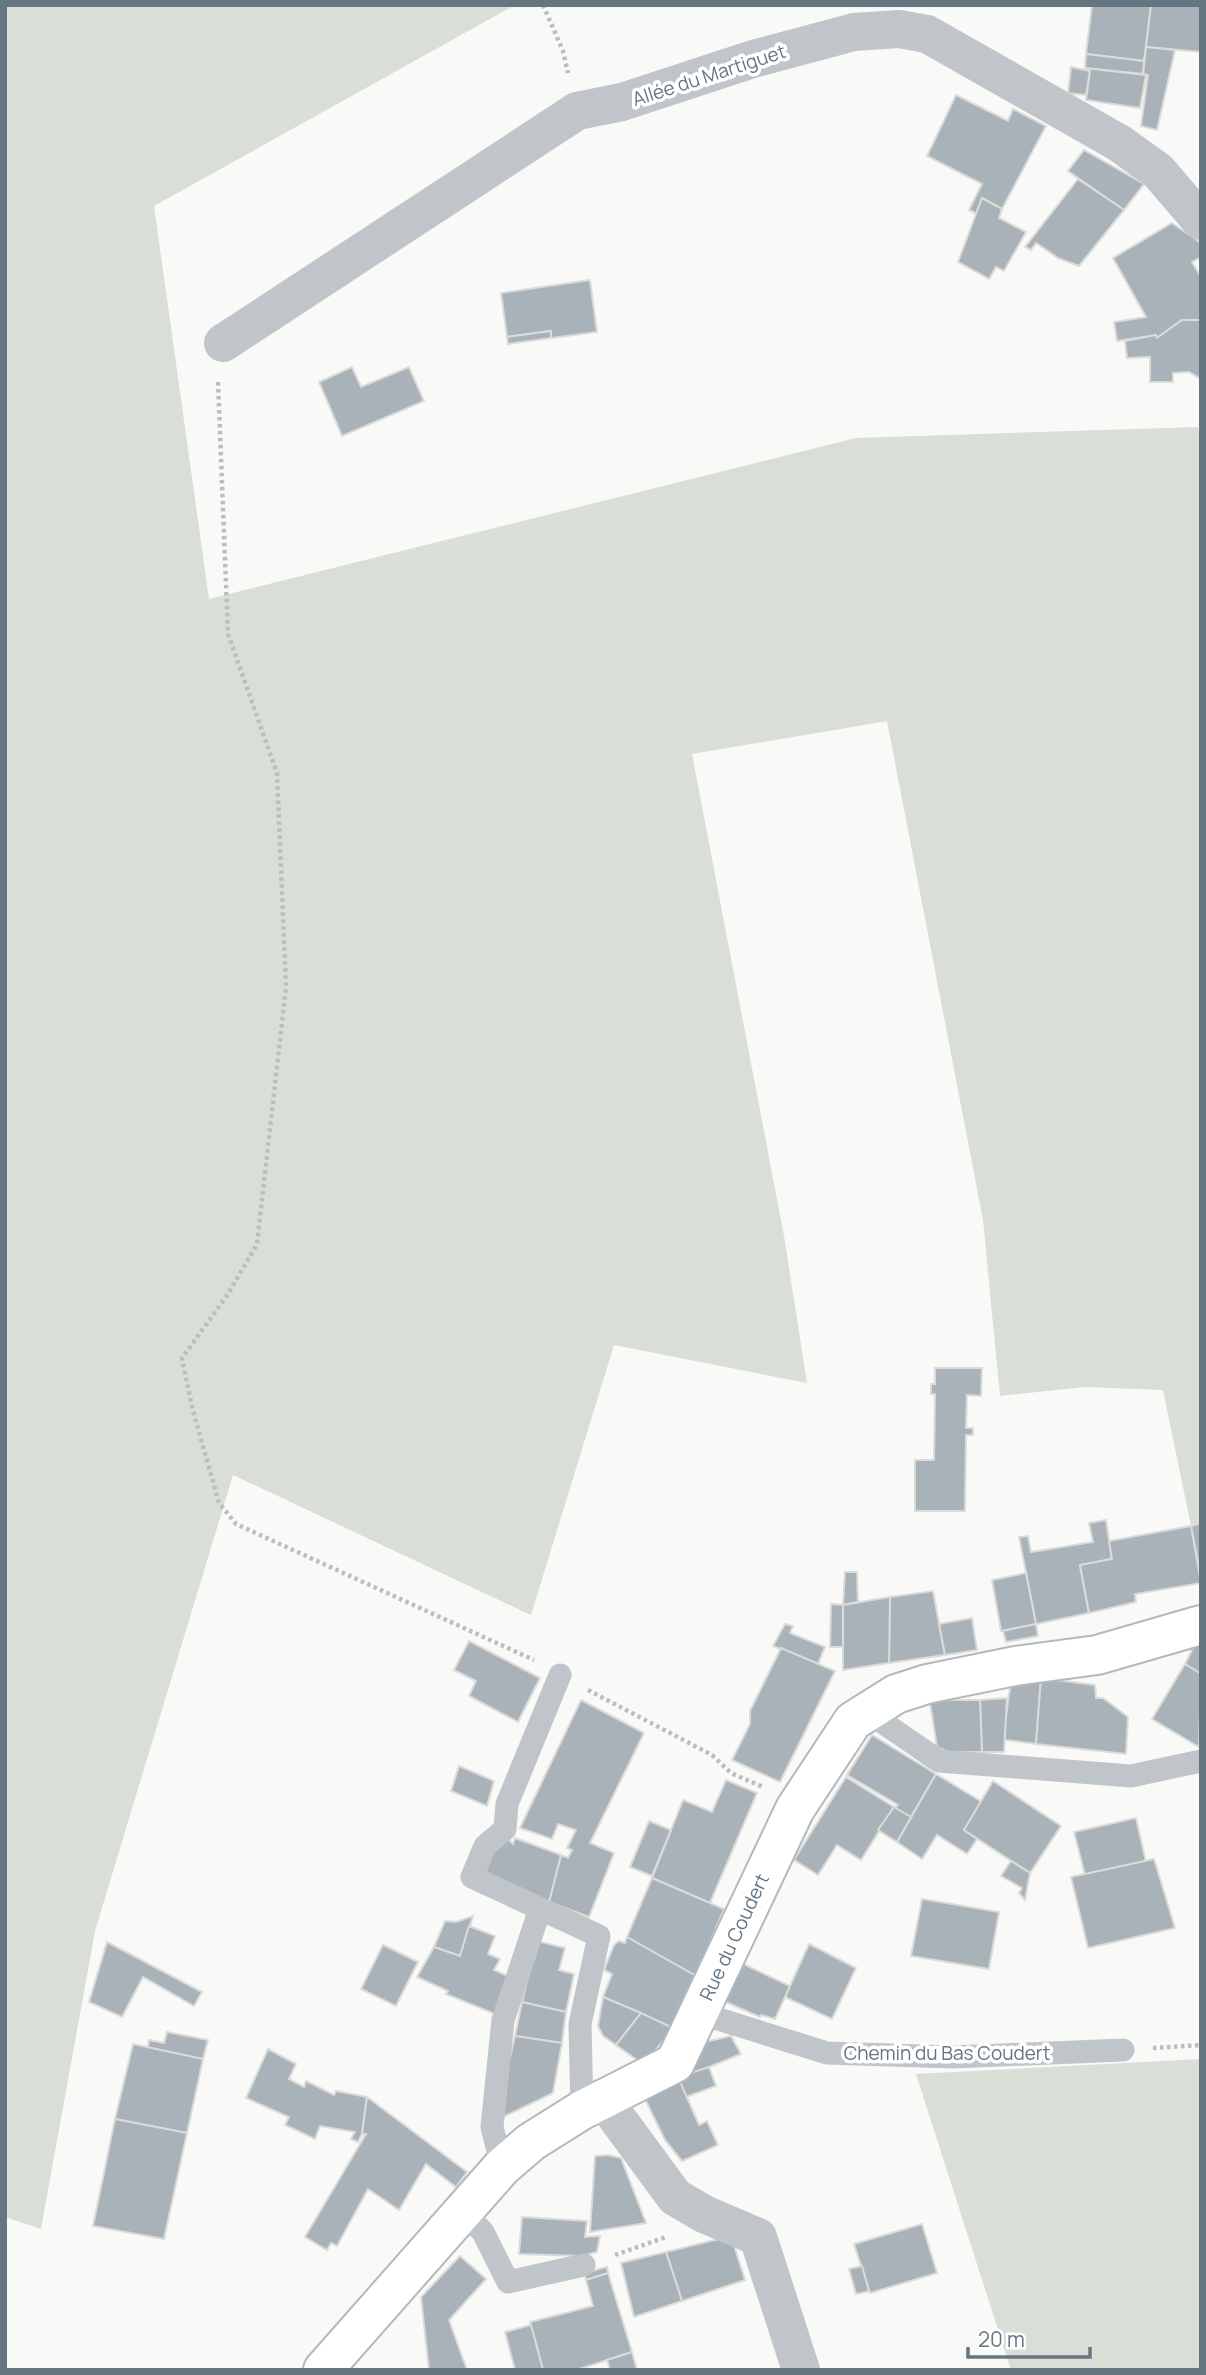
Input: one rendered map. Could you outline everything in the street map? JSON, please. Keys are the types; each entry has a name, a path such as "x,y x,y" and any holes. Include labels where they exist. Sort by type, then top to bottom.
{"street":[{"name":"Allée du Martiguet","path":"223,343 577,111 622,102 752,59 853,32 900,29 927,34 1119,143 1158,171 1201,221"},
{"name":"Rue du Coudert","path":"323,2370 502,2167 531,2142 592,2104 676,2063 799,1803 853,1721 896,1693 927,1684 1015,1666 1097,1655 1201,1625"},
{"path":"592,2104 676,2197 704,2214 758,2237 801,2370"}],"lane":[{"path":"560,1675 508,1804 505,1829 485,1846 472,1877 599,1936 580,2024 592,2104"},
{"path":"869,1713 939,1761 1131,1776 1201,1761"},
{"path":"502,2167 492,2127 503,2020 541,1909"},
{"name":"Chemin du Bas Coudert","path":"699,2013 827,2053 953,2057 1123,2050"},
{"path":"463,2212 483,2232 508,2282 584,2265"}],"path":[{"path":"542,5 562,51 577,111"},
{"path":"223,343 217,388 228,634 277,773 286,987 257,1244 228,1294 183,1358 192,1407 219,1503 236,1524 522,1654 712,1755 732,1773 799,1803"},
{"path":"1123,2050 1201,2045"},
{"path":"584,2265 662,2240"}],"shaded area":[{"path":"5,5 515,5 154,206 209,599 856,438 1198,427 1201,446 1201,1523 1191,1526 1163,1390 1084,1387 1000,1396 983,1220 887,721 692,754 784,1236 807,1383 614,1345 531,1615 233,1475 95,1931 41,2229 5,2217"},
{"path":"1201,2059 1201,2370 1011,2370 916,2074"}],"building":[{"path":"1092,5 1151,5 1144,61 1086,54"},
{"path":"1151,5 1201,5 1201,52 1146,47"},
{"path":"1146,47 1175,50 1157,130 1141,126 1148,75 1143,74"},
{"path":"1086,54 1144,61 1143,74 1085,68"},
{"path":"1071,67 1090,71 1086,95 1068,93"},
{"path":"1085,68 1146,75 1140,108 1086,100 1090,71"},
{"path":"956,95 1008,121 1013,109 1046,126 1002,209 982,198 977,214 969,210 982,184 927,156"},
{"path":"1084,150 1144,184 1124,210 1068,171"},
{"path":"1078,179 1124,210 1079,266 1058,258 1036,243 1031,250 1025,247"},
{"path":"982,198 1002,209 999,218 1026,232 1004,271 996,267 989,279 958,262"},
{"path":"1172,223 1201,243 1201,257 1192,262 1201,277 1201,320 1182,320 1157,338 1156,335 1117,341 1114,322 1146,317 1113,258"},
{"path":"590,280 597,332 551,338 551,331 507,337 501,293"},
{"path":"1182,320 1201,320 1201,379 1189,372 1173,373 1173,382 1150,382 1150,357 1127,358 1125,341 1156,335 1157,338"},
{"path":"551,331 551,338 508,344 507,337"},
{"path":"352,367 361,387 409,367 424,401 342,436 319,382"},
{"path":"935,1368 982,1368 981,1396 967,1395 966,1428 973,1428 973,1435 966,1435 965,1511 915,1511 915,1460 934,1460 935,1394 931,1394 931,1384 935,1384"},
{"path":"1106,1520 1112,1559 1080,1565 1089,1613 1036,1624 1019,1537 1028,1536 1031,1552 1093,1542 1089,1523"},
{"path":"1201,1523 1201,1577 1191,1526"},
{"path":"1191,1526 1201,1583 1135,1594 1136,1602 1089,1613 1080,1565 1112,1559 1109,1541"},
{"path":"845,1572 857,1572 858,1602 843,1605"},
{"path":"1026,1573 1036,1624 1001,1631 992,1580"},
{"path":"933,1591 945,1655 889,1663 890,1597"},
{"path":"890,1597 889,1663 843,1670 843,1605"},
{"path":"831,1604 843,1605 843,1647 830,1647"},
{"path":"972,1618 977,1650 945,1655 939,1624"},
{"path":"785,1624 793,1626 790,1633 825,1647 818,1664 773,1646"},
{"path":"1036,1624 1038,1636 1006,1642 1003,1631"},
{"path":"469,1641 540,1678 518,1722 469,1696 476,1681 454,1670"},
{"path":"1196,1642 1201,1645 1201,1674 1185,1664"},
{"path":"781,1648 835,1671 780,1782 732,1760 750,1724 750,1711"},
{"path":"1185,1664 1201,1674 1199,1747 1152,1719"},
{"path":"1041,1678 1036,1744 1006,1740 1003,1738 1010,1687"},
{"path":"1041,1678 1095,1685 1096,1698 1103,1698 1128,1717 1126,1754 1036,1744"},
{"path":"1007,1698 1004,1752 982,1752 980,1700"},
{"path":"581,1700 644,1733 590,1843 614,1853 589,1917 549,1902 561,1855 568,1858 572,1850 567,1848 576,1830 558,1824 552,1839 520,1828"},
{"path":"980,1700 982,1752 948,1752 937,1747 930,1703"},
{"path":"872,1735 936,1774 911,1817 895,1808 898,1805 847,1775"},
{"path":"459,1766 494,1781 487,1806 451,1791"},
{"path":"936,1774 982,1802 964,1830 977,1839 967,1854 937,1835 922,1859 897,1842"},
{"path":"846,1777 894,1807 861,1860 837,1845 818,1875 794,1860"},
{"path":"726,1780 757,1793 710,1903 652,1878 683,1800 712,1812"},
{"path":"993,1781 1061,1826 1030,1873 964,1830"},
{"path":"894,1807 911,1817 897,1842 878,1830"},
{"path":"1136,1818 1146,1862 1085,1875 1074,1832"},
{"path":"649,1821 671,1830 652,1876 630,1867"},
{"path":"515,1838 561,1855 549,1902 483,1876 499,1840 509,1840 513,1844"},
{"path":"1154,1859 1175,1928 1088,1948 1071,1877"},
{"path":"1011,1861 1030,1873 1025,1900 1019,1893 1022,1888 1001,1876"},
{"path":"652,1878 724,1909 696,1976 627,1937"},
{"path":"922,1899 999,1912 989,1969 911,1956"},
{"path":"473,1916 460,1956 434,1947 445,1921 456,1922"},
{"path":"469,1926 495,1936 488,1954 500,1959 494,1970 510,1977 495,2014 446,1994 448,1991 417,1977 434,1947 460,1956"},
{"path":"627,1937 696,1976 673,2028 603,1997 612,1974 604,1970 614,1945 619,1941 625,1943"},
{"path":"537,1941 565,1948 559,1970 574,1974 566,2012 522,2002"},
{"path":"107,1942 202,1992 194,2006 143,1977 122,2017 89,2002"},
{"path":"809,1944 856,1968 832,2019 785,1997"},
{"path":"383,1945 418,1962 396,2006 361,1989"},
{"path":"737,1961 790,1986 775,2019 761,2015 760,2017 721,2000"},
{"path":"603,1997 641,2013 616,2045 603,2036 598,2026"},
{"path":"522,2002 566,2012 562,2043 515,2036"},
{"path":"641,2013 673,2028 644,2065 616,2045"},
{"path":"167,2032 208,2040 203,2059 148,2048 149,2040 164,2043"},
{"path":"515,2036 562,2043 553,2093 503,2117 506,2074"},
{"path":"731,2036 741,2054 692,2074 694,2056 700,2043"},
{"path":"133,2044 203,2059 187,2133 115,2119"},
{"path":"268,2049 296,2064 289,2079 304,2087 306,2081 334,2095 336,2091 367,2097 362,2134 358,2142 351,2139 355,2132 320,2126 315,2139 285,2125 289,2117 246,2098"},
{"path":"709,2067 716,2086 686,2097 678,2077"},
{"path":"678,2077 699,2125 707,2121 718,2145 682,2161 665,2140 642,2093"},
{"path":"367,2097 467,2172 456,2187 426,2164 399,2210 368,2189 337,2246 331,2243 327,2250 305,2237 366,2134 362,2134"},
{"path":"115,2119 187,2133 164,2239 93,2226"},
{"path":"595,2156 621,2158 646,2223 590,2232"},
{"path":"522,2217 587,2221 585,2237 600,2236 597,2252 582,2256 519,2254"},
{"path":"922,2224 937,2273 870,2293 854,2244"},
{"path":"731,2236 745,2280 682,2301 666,2252"},
{"path":"666,2252 682,2301 634,2317 621,2263"},
{"path":"460,2256 486,2279 449,2320 467,2370 429,2370 421,2297"},
{"path":"862,2266 869,2291 856,2294 849,2269"},
{"path":"607,2267 608,2273 586,2280 585,2273"},
{"path":"608,2273 632,2352 576,2370 543,2370 530,2322 593,2306 586,2280"},
{"path":"531,2325 543,2370 515,2370 505,2332"},
{"path":"632,2352 637,2370 610,2370 607,2360"}]}
